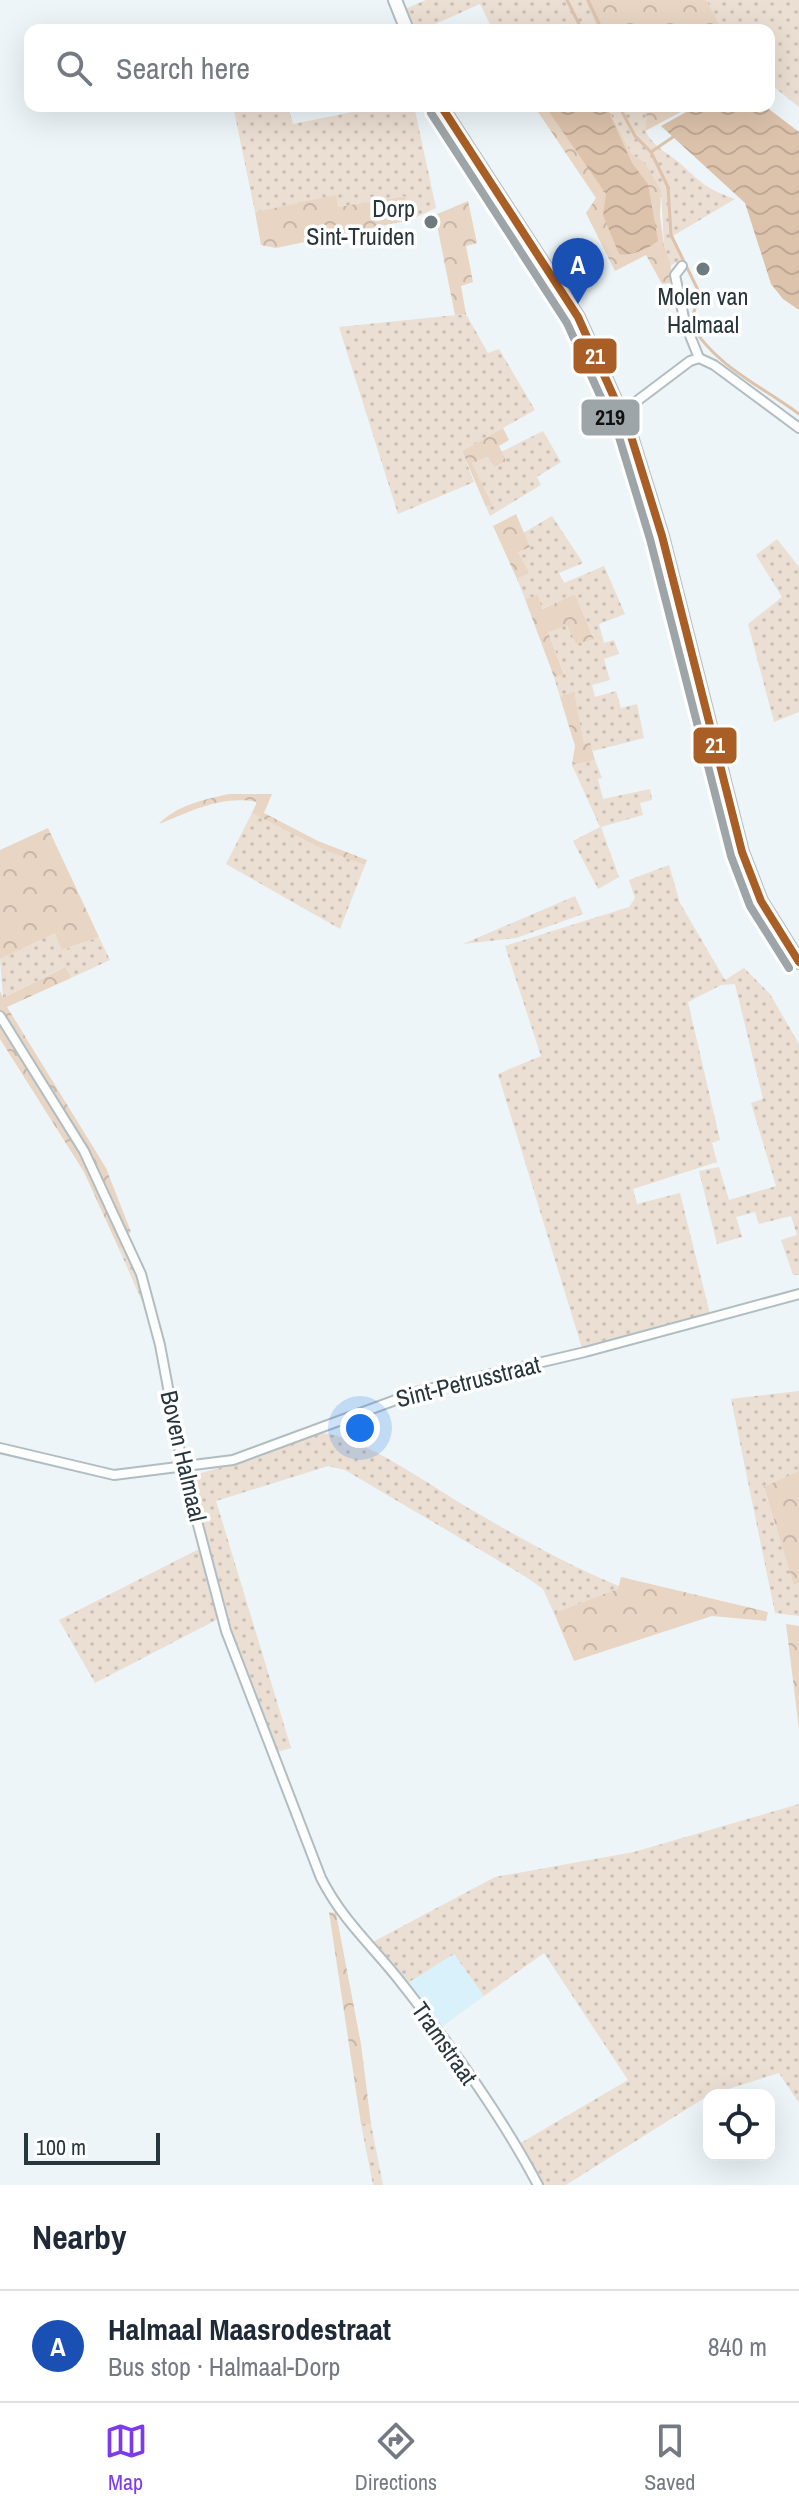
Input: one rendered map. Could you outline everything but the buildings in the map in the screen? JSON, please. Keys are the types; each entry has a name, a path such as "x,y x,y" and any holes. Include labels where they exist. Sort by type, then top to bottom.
{"street":[{"path":"395,0 405,24"},
{"path":"445,112 557,280 578,317 621,413 647,479 742,852 761,901 799,962"},
{"path":"682,266 675,275 680,305 699,358 736,380 799,428"},
{"path":"621,413 690,361 699,358"},
{"name":"Boven Halmaal","path":"0,1016 84,1151 133,1254 160,1345 183,1468 226,1631 295,1819 338,1912"},
{"name":"Sint-Petrusstraat","path":"0,1448 114,1475 183,1468 264,1452 420,1391 585,1352 799,1294"},
{"name":"Tramstraat","path":"338,1912 412,1997 502,2125 538,2185"}],"shaded area":[{"path":"426,0 585,0 595,24 490,24 480,4 435,24 411,24 405,9"},
{"path":"706,0 799,0 799,107 775,88 775,24 720,24"},
{"path":"234,112 290,112 293,124 352,112 415,112 436,208 410,220 404,196 338,207 335,196 255,212"},
{"path":"609,112 645,112 648,116 645,131 653,142 706,185 735,199 673,236 684,259 671,265 664,246 661,190 645,164 632,154"},
{"path":"466,314 488,353 499,349 535,410 462,451 474,482 398,514 339,327"},
{"path":"543,431 561,462 537,477 541,485 490,516 486,507 491,505 472,463 488,457 496,467 505,461 501,452"},
{"path":"552,516 583,563 559,573 564,583 604,566 625,614 599,624 604,643 614,640 619,654 604,659 610,680 592,685 595,697 616,691 621,708 637,704 644,738 593,751 590,743 584,745 574,693 560,697 554,677 564,673 548,632 567,624 594,638 575,594 541,609 538,596 525,599 517,579 528,573 518,552 523,533"},
{"path":"777,539 799,567 799,712 774,722 748,624 782,597 756,555"},
{"path":"595,760 602,778 598,779 603,799 650,789 652,800 640,803 643,815 601,827 619,877 598,889 573,841 600,827 572,765"},
{"path":"252,813 324,850 365,865 340,929 226,864"},
{"path":"669,865 680,903 725,980 744,968 770,994 799,1044 799,1275 793,1275 781,1240 797,1235 791,1216 759,1224 755,1212 736,1217 742,1237 717,1244 699,1171 719,1167 729,1200 776,1186 751,1103 763,1099 735,984 721,985 688,1002 720,1140 712,1143 717,1162 633,1189 637,1204 680,1193 710,1314 582,1348 498,1074 541,1056 505,946 629,907 635,898 629,880"},
{"path":"575,896 583,914 516,938 463,944"},
{"path":"56,932 63,950 99,937 110,960 71,978 64,967 3,998 0,959"},
{"path":"127,1245 150,1320 119,1249"},
{"path":"799,1391 799,1471 764,1488 795,1585 799,1583 799,1616 775,1613 731,1399"},
{"path":"319,1433 336,1435 375,1452 508,1531 619,1586 619,1589 554,1613 543,1589 526,1577 345,1470 328,1466 216,1501 291,1748 274,1753 229,1636 190,1476 262,1456"},
{"path":"201,1548 218,1619 95,1683 59,1620"},
{"path":"799,1804 799,2103 779,2073 728,2089 703,2089 703,2099 566,2185 541,2185 519,2144 628,2080 544,1953 484,1996 454,1954 406,1984 371,1943 495,1877 634,1852"},
{"path":"454,1954 484,1996 440,2028 407,1983"},
{"path":"361,2124 371,2124 383,2185 373,2185"}],"green space":[{"path":"585,0 706,0 720,24 595,24"},
{"path":"538,112 609,112 632,154 645,163 661,190 660,216 664,246 671,265 670,283 662,284 646,255 615,271 586,213 596,198"},
{"path":"645,112 681,112 645,131"},
{"path":"336,195 338,207 405,196 410,220 276,248 261,245 255,212"},
{"path":"468,201 477,243 466,246 473,282 461,286 466,314 455,315 435,215"},
{"path":"503,428 509,440 499,446 506,461 495,467 488,457 472,463 492,505 486,507 462,451"},
{"path":"516,514 530,547 518,552 529,573 517,579 493,526"},
{"path":"575,594 594,639 576,644 567,625 548,632 564,674 554,677 525,599 538,595 542,609"},
{"path":"574,692 584,744 590,742 595,760 572,765 575,746 560,697"},
{"path":"229,794 272,794 264,813 318,841 367,860 365,865 324,850 252,813 257,802 219,802 159,824 182,808"},
{"path":"48,828 99,937 62,950 55,933 0,959 0,850"},
{"path":"65,967 71,978 7,1007 106,1168 131,1232 127,1234 85,1148 0,1010 0,991 3,998"},
{"path":"0,1023 88,1165 127,1245 119,1249 84,1172 0,1039"},
{"path":"799,1471 799,1583 794,1585 764,1487"},
{"path":"621,1577 768,1612 766,1621 712,1616 574,1661 554,1613 618,1589"},
{"path":"786,1624 799,1626 799,1729"},
{"path":"329,1912 336,1913 361,2044 371,2124 361,2124"}],"water":[{"path":"549,112 609,112 632,163 648,184 658,241 639,251 619,254 603,215 606,194"},
{"path":"686,112 773,112 799,132 799,310 783,299 771,284 745,203 661,126"}],"waterway":[{"path":"567,0 579,24"},
{"path":"588,0 599,24"},
{"path":"622,112 635,136 651,152 668,187 671,235 700,294 690,323 726,363 799,414"},
{"path":"651,152 673,137"}],"transit line":[{"name":"21","path":"445,112 578,317 630,433 662,536 742,852 761,901 799,962"},
{"name":"219","path":"431,113 567,323 619,437 650,539 731,856 750,906 789,968"}],"place":[{"name":"Dorp Sint-Truiden","path":"431,222"},
{"name":"Molen van Halmaal","path":"703,269"},
{"name":"Halmaal Maasrodestraat","path":"578,304"}]}
